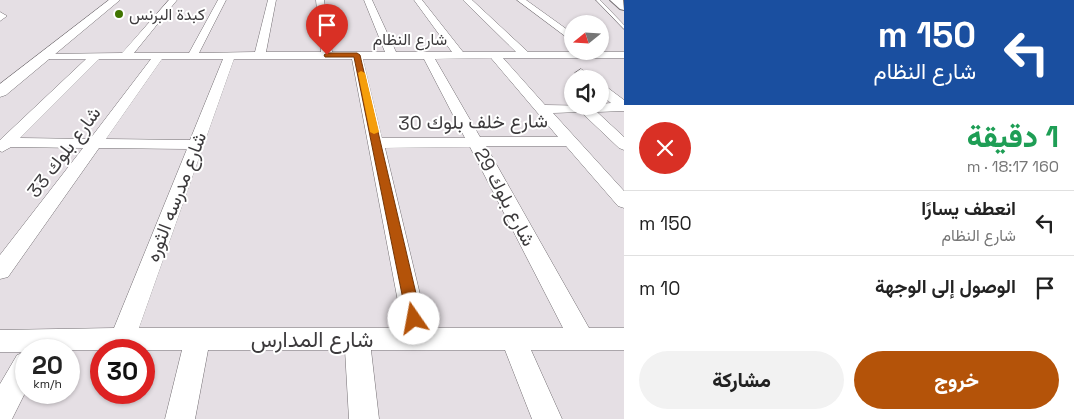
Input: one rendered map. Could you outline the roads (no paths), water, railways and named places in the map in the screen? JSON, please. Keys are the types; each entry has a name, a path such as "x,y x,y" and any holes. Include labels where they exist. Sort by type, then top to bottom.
{"main road":[{"path":"616,0 624,8"},
{"path":"620,0 624,4"}],"street":[{"path":"0,92 42,51 100,0"},
{"path":"42,51 115,0"},
{"path":"125,56 174,0"},
{"path":"192,56 222,0"},
{"path":"260,56 272,0"},
{"path":"320,0 327,55"},
{"path":"368,0 392,55"},
{"path":"418,0 460,55"},
{"path":"467,0 525,55"},
{"path":"522,0 564,32"},
{"name":"شارع النظام","path":"42,51 96,56 564,54"},
{"name":"شارع النظام","path":"609,54 624,55"},
{"path":"357,55 418,339"},
{"name":"شارع بلوك 29","path":"428,55 582,339"},
{"path":"494,55 624,202"},
{"path":"4,146 96,56"},
{"name":"شارع بلوك 33","path":"0,271 159,56"},
{"name":"شارع مدرسه الثوره","path":"122,339 230,56"},
{"path":"609,95 624,107"},
{"path":"609,107 624,107"},
{"path":"542,110 564,109"},
{"path":"592,115 624,145"},
{"name":"شارع خلف بلوك 30","path":"377,143 570,141"},
{"path":"4,146 94,144 196,145"},
{"name":"شارع المدارس","path":"155,339 624,339"},
{"path":"180,419 198,339"},
{"path":"357,339 364,419"},
{"path":"513,339 547,419"},
{"name":"شارع المدارس","path":"0,342 15,347"},
{"path":"0,412 15,385"}],"lane":[{"path":"598,0 624,28"}],"place":[{"name":"كبدة البرنس","path":"119,14"}]}
